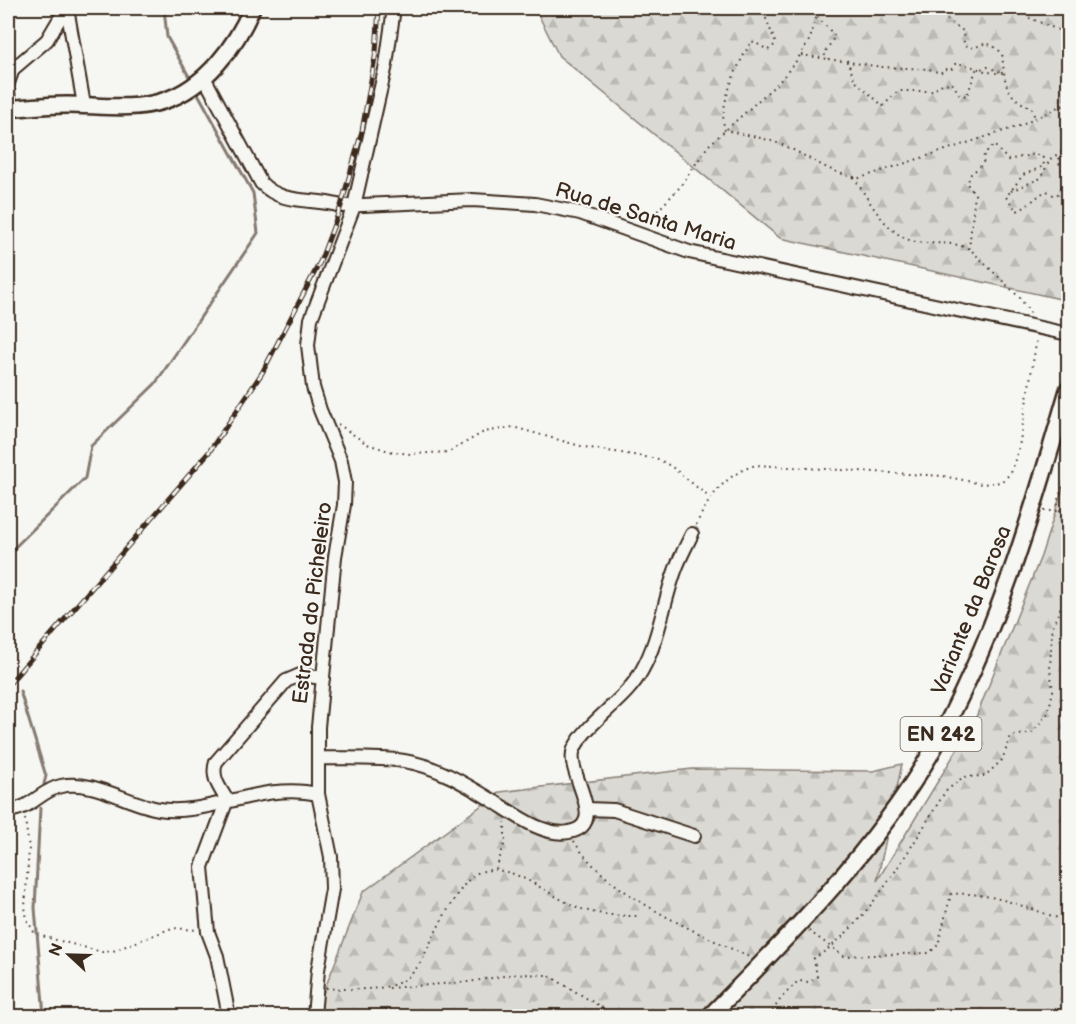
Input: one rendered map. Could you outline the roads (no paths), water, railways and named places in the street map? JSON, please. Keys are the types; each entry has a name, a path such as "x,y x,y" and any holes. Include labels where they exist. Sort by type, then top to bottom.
{"main road":[{"path":"9,109 84,105 146,105 164,101 196,83 239,35 252,8"},
{"name":"Variante da Barosa","path":"710,1017 763,963 868,845 914,780 944,728 977,659 1007,585 1068,390"}],"street":[{"path":"8,83 8,78 24,58 47,40 66,8"},
{"path":"66,8 84,105"},
{"name":"Estrada do Picheleiro","path":"314,1017 332,889 331,857 318,794 318,758 323,678 335,557 345,506 345,482 341,461 315,395 308,345 311,319 354,206 386,64 394,8"},
{"name":"Rua de Santa Maria","path":"196,83 254,172 271,194 283,199 354,206 472,200 535,204 580,213 689,252 736,264 1068,334"},
{"path":"8,92 9,109"},
{"path":"318,758 404,761 420,765 458,779 524,820 555,832 569,832 577,829 587,817 587,809 586,798 572,764 573,753 579,741 627,693 642,671 652,648 675,571 692,534"},
{"path":"229,1017 217,956 208,932 202,867 227,801 213,771 216,762 286,681 300,675 323,678"},
{"path":"8,810 24,806 62,786 82,786 159,809 182,809 275,791 301,790 318,794"},
{"path":"587,809 614,810 694,836"}],"waterway":[{"path":"164,8 167,37 192,82"},
{"path":"8,636 14,625 8,554 85,478 91,446 155,384 258,233 253,193 196,90"},
{"path":"20,691 46,776 44,784"},
{"path":"40,808 35,908 44,1016"}],"railway":[{"path":"8,685 209,452 262,373 320,262 341,206 362,131 376,52 379,8"}]}
